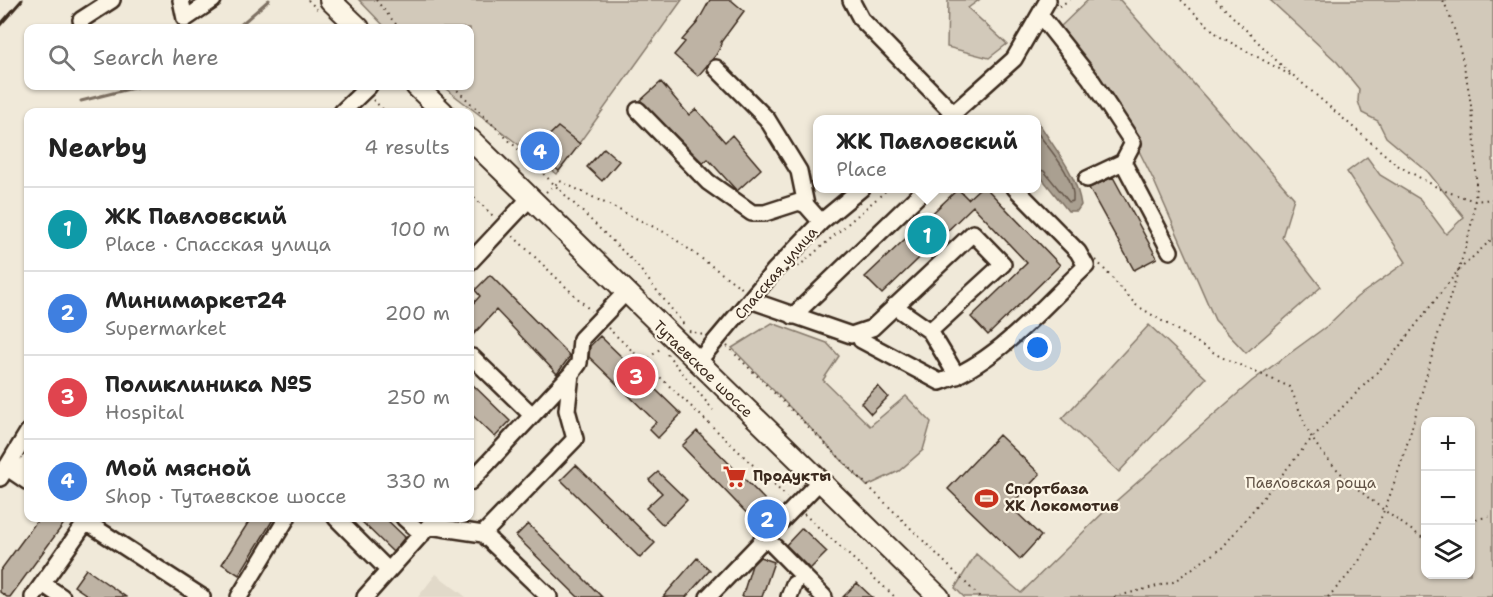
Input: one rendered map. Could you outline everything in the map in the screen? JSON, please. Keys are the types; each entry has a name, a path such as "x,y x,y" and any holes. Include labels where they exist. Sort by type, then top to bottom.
{"main road":[{"path":"330,0 355,24"},
{"path":"420,90 439,108"},
{"name":"Тутаевское шоссе","path":"474,143 625,293 939,597"}],"street":[{"path":"81,20 112,0"},
{"path":"181,0 185,20 213,0"},
{"path":"851,0 861,19 948,115"},
{"path":"952,115 1014,59 1048,0"},
{"path":"1040,15 1090,78 1133,143 1123,162 1087,179"},
{"path":"716,68 767,119 799,171 806,206"},
{"path":"346,108 364,90"},
{"path":"638,110 708,182 752,213 765,213 793,202 806,206 821,222"},
{"path":"1123,162 1170,250"},
{"name":"Спасская улица","path":"697,363 821,222 857,193"},
{"path":"793,316 922,193"},
{"path":"861,340 940,382 981,364 1086,266 1078,252 1019,193"},
{"path":"474,258 503,226 531,201"},
{"path":"752,298 793,316 851,335 872,328 973,233 1003,264 930,332"},
{"path":"474,474 570,374 579,363 580,339 625,293"},
{"path":"894,306 930,332 957,376"},
{"path":"474,359 532,415"},
{"path":"483,534 575,439 567,410 570,374"},
{"path":"13,475 24,443"},
{"path":"708,597 819,482"},
{"path":"33,597 82,522"},
{"path":"86,522 202,597"},
{"path":"239,597 285,522"},
{"path":"340,522 388,570"},
{"path":"365,597 429,526 483,534 549,597"},
{"path":"765,537 824,597"},
{"path":"43,584 62,597"}],"path":[{"path":"376,0 396,24"},
{"path":"1180,0 1219,36 1299,79"},
{"path":"1216,0 1299,79 1397,165 1442,190 1475,201 1493,199"},
{"path":"1328,597 1365,552 1382,510 1410,429 1457,272 1475,201 1475,150 1464,71 1457,34 1443,0"},
{"path":"368,90 383,108"},
{"path":"457,90 556,183 635,263 689,331 719,339 981,597"},
{"path":"531,201 560,181 668,234 752,298"},
{"path":"791,272 884,193"},
{"path":"474,197 644,362 895,597"},
{"path":"1114,597 1173,582 1223,546 1312,438 1388,361 1457,272 1493,238"},
{"path":"1078,252 1099,261 1136,305 1221,357 1290,387 1312,438 1331,462 1382,510 1421,537"},
{"path":"644,362 660,346 713,410"},
{"path":"1475,519 1493,516"}],"shaded area":[{"path":"436,574 466,597 418,597"}],"green space":[{"path":"359,0 682,0 557,174 474,110 474,108 471,108 447,90 474,90 474,24 382,24"},
{"path":"948,0 979,0 968,8 1007,44 989,58 947,47"},
{"path":"1088,0 1120,0 1294,198 1282,237 1321,287 1246,353 1215,320 1154,181 1124,121 1060,27"},
{"name":"Павловская роща","path":"1270,0 1493,0 1493,597 964,597 955,588 976,554 1021,593 1107,509 1252,381 1327,326 1357,297 1406,262 1347,172 1367,157 1380,175 1420,199 1446,234 1464,217 1428,172 1386,137 1378,121 1362,113 1358,101 1359,89 1337,62"},
{"path":"772,323 827,343 839,356 823,380 870,426 906,396 931,422 923,450 899,471 867,486 732,348"},
{"path":"1149,325 1206,378 1119,472 1062,419"}],"water":[{"path":"1041,126 1064,161 1078,193 1081,205 1077,211 1068,211 1041,177"}],"building":[{"path":"710,0 731,0 744,11 721,42 716,55 698,76 674,55 685,42 682,40 697,23"},
{"path":"661,82 689,115 696,109 725,142 732,135 761,169 737,191 708,159 703,163 640,101"},
{"path":"558,127 580,144 559,171 534,150"},
{"path":"604,148 619,161 602,181 587,167"},
{"path":"1113,177 1157,258 1134,270 1089,188"},
{"path":"954,193 962,193 968,199 975,193 991,193 1060,265 988,335 971,317 1027,263 973,206 882,294 865,277"},
{"path":"490,275 570,356 557,374 496,310 474,334 474,303 480,296 475,290"},
{"path":"600,336 681,414 658,438 649,429 656,422 589,357 590,346"},
{"path":"474,386 510,421 495,437 474,417"},
{"path":"878,386 888,397 871,414 861,403"},
{"path":"697,431 777,512 761,528 682,446"},
{"name":"Спортбаза ХК Локомотив","path":"999,435 1040,474 1010,506 1041,536 1020,559 948,489"},
{"path":"576,465 655,543 640,558 561,480"},
{"path":"658,472 687,500 663,525 646,508 662,493 649,480"},
{"path":"36,522 65,522 10,597 0,592 0,571"},
{"path":"248,522 272,522 239,575 222,564"},
{"path":"362,522 389,522 405,537 393,552"},
{"path":"528,524 602,597 578,597 516,536"},
{"path":"802,528 827,552 810,569 786,545"},
{"path":"760,557 774,562 762,597 742,597 752,565"},
{"path":"697,558 710,570 686,597 663,597"},
{"path":"86,569 126,597 90,597 74,586"},
{"path":"857,583 872,597 843,597"}],"waterway":[{"path":"242,24 269,0"},
{"path":"81,101 125,90"}],"railway":[{"path":"0,25 22,0"}],"place":[{"name":"Мой мясной","path":"540,151"},
{"name":"ЖК Павловский","path":"927,235"},
{"name":"Поликлиника №5","path":"636,376"},
{"name":"Продукты","path":"735,476"},
{"name":"Спортбаза ХК Локомотив","path":"987,498"},
{"name":"Минимаркет24","path":"767,519"}]}
